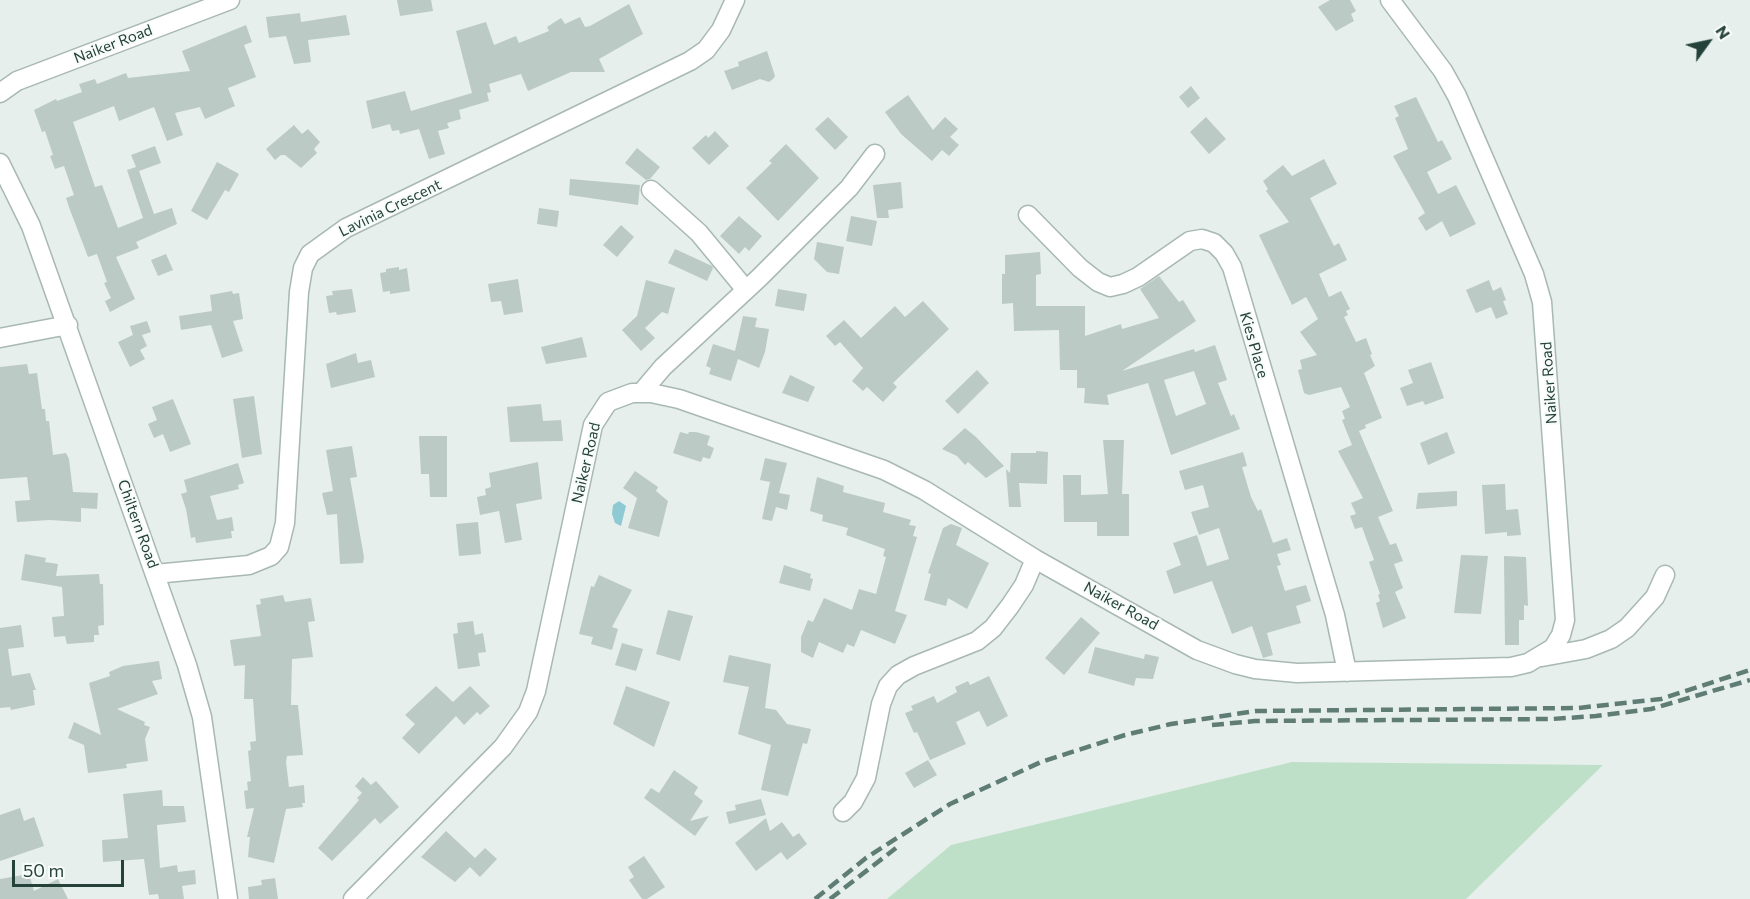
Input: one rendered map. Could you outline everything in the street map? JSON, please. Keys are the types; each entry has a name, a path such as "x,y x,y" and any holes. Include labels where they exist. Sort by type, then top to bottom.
{"street":[{"name":"Naiker Road","path":"0,93 17,81 230,0"},
{"name":"Lavinia Crescent","path":"155,574 249,565 272,556 279,547 285,523 299,292 303,268 309,254 346,228 690,61 706,50 721,30 735,0"},
{"name":"Naiker Road","path":"353,899 503,747 528,712 536,691 593,425 608,402 618,397 641,393 679,399 884,470 924,490 1035,559 1216,657 1255,669 1297,673 1511,667 1540,658 1557,641 1565,620 1542,302 1534,274 1457,96 1443,72 1390,0"},
{"path":"641,393 663,367 746,290 849,188 875,154"},
{"name":"Chiltern Road","path":"0,163 31,226 188,665 202,717 228,899"},
{"path":"651,190 699,233 746,290"},
{"name":"Kies Place","path":"1028,215 1080,268 1098,282 1110,287 1138,277 1190,241 1202,239 1208,241 1224,253 1232,267 1335,615 1347,672"},
{"path":"0,338 68,326"},
{"path":"843,812 853,802 867,778 881,704 888,686 898,675 914,666 961,650 985,635 1024,585 1035,559"},
{"path":"1540,658 1586,649 1611,639 1627,628 1654,597 1665,575"}],"green space":[{"path":"1292,762 1603,765 1466,899 887,899 951,845"}],"water":[{"path":"619,501 626,506 621,526 615,523 612,514 613,505"}],"building":[{"path":"397,0 431,0 433,11 400,16"},
{"path":"1330,0 1350,0 1356,11 1351,14 1354,21 1336,31 1318,7"},
{"path":"629,4 643,34 599,59 605,72 571,72 528,91 521,74 489,84 491,92 487,93 489,101 459,110 461,119 447,123 449,128 438,131 445,154 429,159 419,129 400,134 399,130 392,131 390,124 372,129 366,101 405,91 411,111 472,93 456,31 486,22 494,45 516,36 519,43 549,31 547,27 561,18 565,24 580,17 585,27 590,26"},
{"path":"300,13 301,22 346,15 350,35 308,40 311,62 294,64 286,36 269,38 266,17"},
{"path":"246,25 252,42 244,45 256,77 228,88 235,106 205,119 200,107 175,113 183,135 167,141 154,107 119,121 114,106 73,122 95,187 102,185 118,228 143,218 127,170 136,167 131,155 155,146 161,163 139,171 154,214 172,208 177,224 136,242 139,248 116,257 135,299 110,312 105,301 111,298 104,283 107,282 97,254 88,257 66,198 74,195 64,166 55,169 45,131 42,132 34,110 56,99 57,101 82,92 79,84 95,79 97,84 126,73 128,78 190,71 182,51"},
{"path":"767,51 775,76 773,79 769,82 760,79 732,90 724,71 739,66 738,62"},
{"path":"1191,86 1200,98 1188,108 1179,97"},
{"path":"908,95 933,130 945,117 958,129 950,137 959,145 949,156 942,150 932,161 901,134 885,112"},
{"path":"1416,97 1438,142 1442,140 1452,159 1427,172 1438,194 1456,185 1476,224 1450,237 1442,221 1426,231 1418,218 1425,213 1393,156 1408,149 1395,118 1399,116 1394,106"},
{"path":"828,117 848,137 835,150 815,129"},
{"path":"1206,117 1226,139 1209,154 1190,132"},
{"path":"294,125 302,134 308,129 320,142 314,149 317,153 301,168 285,155 275,160 266,149"},
{"path":"715,131 729,146 709,165 692,148 706,135 708,138"},
{"path":"786,144 819,178 778,221 746,188 772,163 769,161"},
{"path":"637,148 660,167 650,179 646,180 625,163"},
{"path":"1324,159 1337,184 1310,198 1334,246 1339,243 1347,260 1319,274 1329,297 1341,291 1350,309 1346,311 1348,315 1344,317 1356,342 1366,338 1372,354 1370,355 1375,366 1364,373 1382,418 1365,425 1366,428 1359,431 1393,511 1378,517 1390,545 1396,543 1403,561 1394,564 1403,588 1395,592 1406,618 1383,628 1376,603 1380,601 1378,595 1380,594 1369,562 1374,560 1362,527 1355,529 1350,516 1356,514 1351,503 1363,498 1338,451 1352,445 1342,420 1345,419 1342,411 1350,407 1341,387 1309,395 1304,393 1298,370 1302,369 1300,360 1317,355 1300,332 1318,319 1306,297 1292,305 1259,235 1289,222 1266,191 1268,189 1263,181 1283,165 1292,176"},
{"path":"217,162 239,174 229,192 225,190 207,220 191,211"},
{"path":"570,179 640,185 638,205 569,195"},
{"path":"901,182 903,208 888,210 889,218 877,218 873,185"},
{"path":"539,208 559,211 557,227 537,224"},
{"path":"739,216 762,236 749,251 745,247 739,254 720,236"},
{"path":"851,216 877,221 872,246 846,241"},
{"path":"621,225 634,237 617,257 603,245"},
{"path":"817,242 844,247 839,274 827,272 814,259"},
{"path":"675,249 712,266 707,281 668,263"},
{"path":"1040,252 1041,274 1036,275 1036,306 1085,306 1085,336 1121,324 1122,329 1159,318 1140,289 1159,276 1179,302 1183,300 1196,321 1122,371 1194,349 1195,352 1215,345 1227,380 1218,383 1231,416 1234,414 1240,429 1171,455 1148,383 1107,395 1109,405 1084,403 1085,388 1077,388 1077,370 1060,370 1059,330 1014,331 1013,303 1002,304 1002,274 1005,274 1005,255","holes":["1194,371 1206,404 1176,416 1164,380"]},
{"path":"166,254 173,270 158,276 151,260"},
{"path":"399,267 399,270 407,268 410,291 390,294 390,291 383,292 380,273 386,272 386,269"},
{"path":"518,279 523,312 504,315 501,301 491,302 488,284"},
{"path":"646,280 675,288 668,314 662,312 645,328 655,338 641,351 622,330 637,316"},
{"path":"1489,280 1493,291 1501,287 1506,300 1503,301 1508,314 1496,319 1491,307 1476,313 1466,290"},
{"path":"352,289 356,312 337,315 336,312 329,313 326,296 333,295 332,291"},
{"path":"778,289 807,294 804,311 775,306"},
{"path":"232,291 233,294 239,293 243,319 233,321 243,351 222,358 211,325 181,330 179,316 212,311 210,295"},
{"path":"923,301 949,329 893,383 897,387 883,402 867,387 863,391 852,381 863,368 840,342 835,346 826,336 844,320 861,338 895,306 905,317"},
{"path":"743,316 757,318 755,327 769,329 765,352 759,368 738,359 731,381 709,374 711,368 706,366 713,344 735,351"},
{"path":"147,321 151,332 142,335 147,346 140,350 145,359 130,367 118,342 133,335 130,326"},
{"path":"582,337 587,357 546,364 541,347"},
{"path":"356,353 358,363 371,360 375,377 331,388 326,364"},
{"path":"1431,362 1444,398 1425,405 1423,401 1407,406 1400,388 1413,383 1408,370"},
{"path":"27,364 29,374 37,373 42,409 45,409 46,421 49,421 53,455 66,453 69,459 73,492 98,493 97,509 81,508 81,522 50,520 17,522 15,501 30,500 27,477 0,479 0,367"},
{"path":"977,370 989,383 958,414 945,401"},
{"path":"790,375 815,387 808,402 782,393"},
{"path":"254,396 262,454 242,458 233,399"},
{"path":"173,399 191,444 170,452 163,434 154,438 148,424 157,420 152,407"},
{"path":"541,404 543,421 561,420 563,441 510,442 507,407"},
{"path":"965,428 1004,466 986,478 968,462 965,465 957,456 942,449"},
{"path":"680,432 688,434 696,432 710,436 707,445 714,448 710,459 703,457 701,462 673,453"},
{"path":"1447,432 1455,453 1428,465 1420,443"},
{"path":"419,436 447,436 447,497 430,497 429,474 421,474"},
{"path":"1103,440 1124,440 1122,494 1129,494 1129,536 1097,536 1097,522 1064,522 1063,475 1081,475 1081,495 1108,494"},
{"path":"352,446 357,477 350,478 364,557 363,563 340,564 337,514 327,515 322,493 333,491 326,450"},
{"path":"1036,451 1048,452 1047,484 1019,483 1021,507 1009,507 1006,469 1010,473 1011,453 1036,453"},
{"path":"1243,452 1247,466 1242,467 1251,497 1258,511 1261,509 1273,543 1287,538 1291,550 1277,554 1281,565 1277,566 1285,591 1306,585 1311,601 1296,606 1301,623 1267,633 1273,655 1263,658 1252,626 1232,634 1212,581 1174,594 1166,571 1181,565 1173,543 1197,535 1207,566 1229,559 1219,528 1199,535 1191,512 1209,507 1203,485 1185,490 1179,471"},
{"path":"765,458 787,463 779,493 790,495 787,510 776,507 772,521 762,519 770,482 760,480"},
{"path":"538,462 542,499 516,504 522,540 505,543 499,511 480,515 477,497 486,495 485,489 491,487 489,473"},
{"path":"238,463 244,483 238,485 239,489 210,496 217,520 232,517 234,531 231,531 232,538 196,543 195,537 191,538 181,494 187,492 184,480"},
{"path":"635,471 658,487 656,491 668,501 659,537 628,528 637,498 623,488"},
{"path":"817,477 844,486 843,492 885,503 883,512 911,520 909,525 916,526 913,536 917,537 895,611 907,615 895,644 861,630 854,647 847,644 843,653 819,642 813,658 801,652 801,637 808,620 813,622 824,598 852,610 859,589 876,594 886,557 883,556 885,549 846,535 848,528 822,521 823,515 810,511"},
{"path":"1505,484 1506,510 1518,509 1521,535 1507,536 1507,532 1485,534 1482,485"},
{"path":"1457,491 1457,506 1416,509 1418,493"},
{"path":"478,522 481,554 459,556 456,524"},
{"path":"951,524 962,528 956,545 989,563 967,609 948,598 946,606 924,600 931,574 928,573 943,528"},
{"path":"25,554 46,558 45,562 58,564 56,576 99,574 100,584 103,584 104,625 98,626 99,635 94,635 94,642 67,644 65,636 54,637 52,617 64,616 62,587 21,580"},
{"path":"1461,555 1488,556 1481,614 1454,613"},
{"path":"1504,556 1526,557 1528,606 1524,605 1524,620 1519,620 1519,645 1505,645"},
{"path":"784,565 811,574 810,578 813,579 810,591 779,583"},
{"path":"599,575 632,590 612,627 618,629 612,650 591,644 593,637 579,634 591,586 594,587"},
{"path":"283,595 285,602 311,598 315,621 308,622 313,657 292,659 291,705 298,705 303,755 287,756 286,762 289,787 304,785 305,803 302,803 303,807 286,809 274,863 248,857 250,837 247,837 254,808 246,809 244,791 248,790 247,782 251,781 248,751 251,750 250,742 256,741 253,699 244,699 245,665 234,666 230,640 261,636 256,605 261,604 260,599"},
{"path":"668,610 693,616 680,661 656,654"},
{"path":"1081,617 1100,633 1064,675 1045,658"},
{"path":"473,621 475,635 483,633 486,652 478,653 480,666 458,669 453,634 458,633 457,623"},
{"path":"21,625 24,647 8,649 12,676 30,673 36,690 33,690 35,705 11,710 10,707 0,708 0,628"},
{"path":"622,643 643,649 636,671 615,665"},
{"path":"1095,647 1144,659 1145,654 1159,657 1153,679 1136,678 1134,686 1088,673"},
{"path":"729,655 771,664 765,708 776,710 787,724 811,729 807,744 803,743 788,796 761,790 771,745 738,734 749,687 723,682"},
{"path":"159,661 162,679 152,681 158,694 117,709 145,722 144,725 150,727 145,739 148,761 126,764 127,768 88,773 84,745 68,738 74,722 101,735 89,683 110,676 109,672 123,666"},
{"path":"989,676 1008,716 987,727 979,711 956,722 966,744 930,760 905,713 913,710 911,706 934,696 937,703 957,692 955,687 968,681 970,685"},
{"path":"436,686 453,702 470,686 490,706 480,715 477,712 464,725 456,716 419,754 402,738 415,724 405,715"},
{"path":"626,686 670,702 654,747 613,724"},
{"path":"928,760 937,775 914,788 905,773"},
{"path":"674,770 698,787 694,794 703,801 690,821 709,816 695,836 644,798 651,788 659,793"},
{"path":"363,777 371,785 376,781 399,807 380,824 375,818 332,861 318,848 359,800 357,798 362,793 355,786"},
{"path":"162,790 163,806 184,806 186,822 157,825 160,868 177,865 178,872 195,870 196,884 182,886 184,899 159,899 158,894 149,895 144,859 103,862 102,840 128,838 123,794"},
{"path":"761,799 766,815 729,824 726,812 736,810 735,805"},
{"path":"20,808 24,821 34,817 44,846 0,861 0,815"},
{"path":"766,818 770,831 782,822 793,837 799,833 807,844 787,860 781,852 756,871 735,843"},
{"path":"446,831 475,858 485,848 497,859 480,877 470,867 455,882 421,857"},
{"path":"644,856 665,887 647,899 642,899 629,880 634,877 628,867"},
{"path":"29,874 34,891 58,879 68,899 0,899 0,879"},
{"path":"275,878 278,899 249,899 248,887 262,885 261,880"}],"railway":[{"path":"815,899 866,858 950,804 1041,762 1125,735 1171,724 1255,711 1578,708 1661,699 1750,670"},
{"path":"1212,725 1255,721 1552,719 1596,716 1651,709 1750,680"},
{"path":"830,899 896,848"}]}
